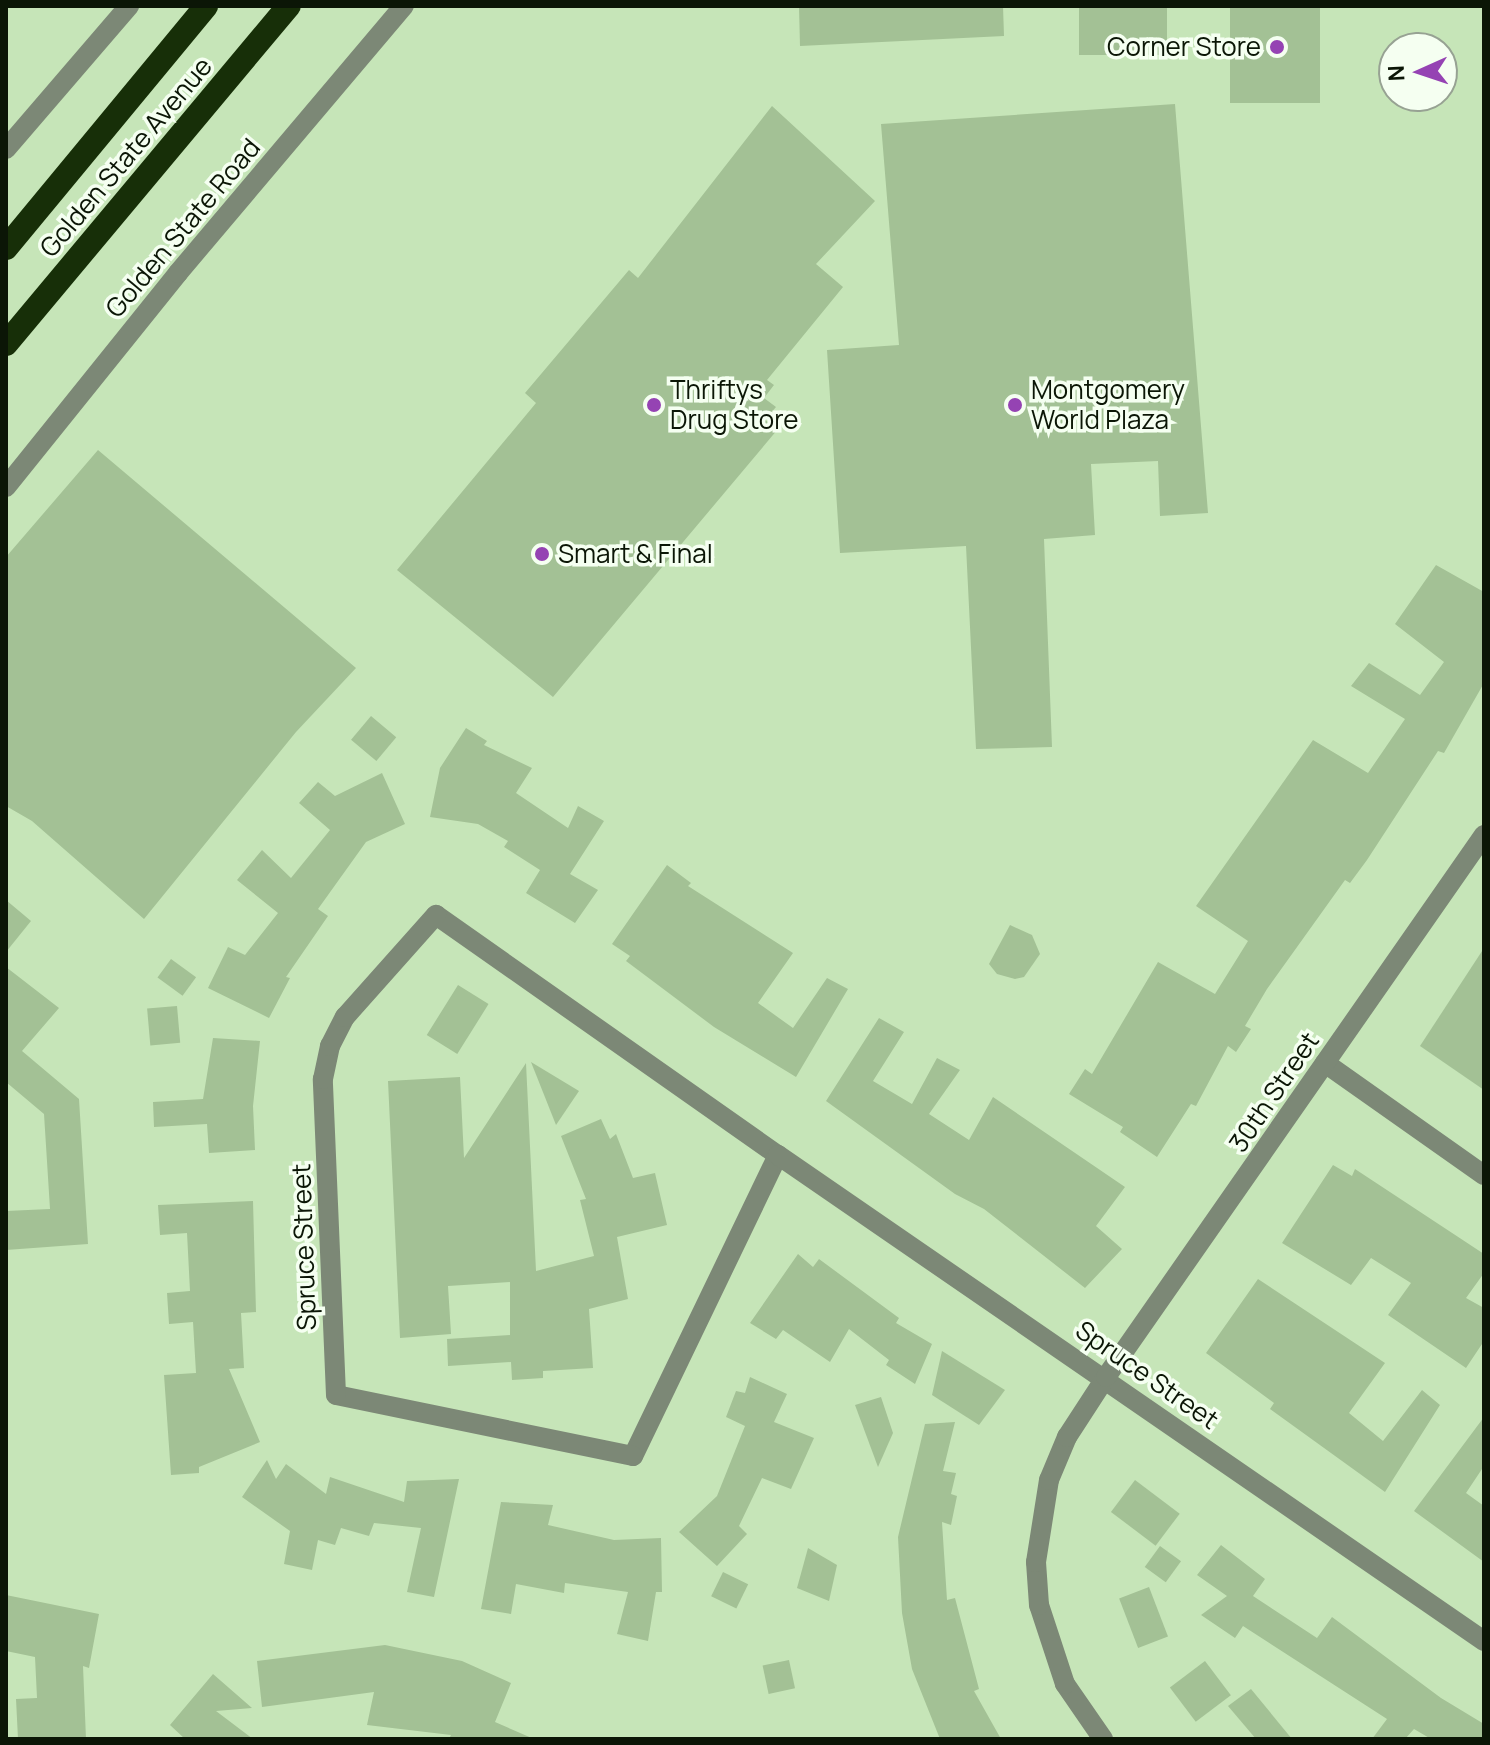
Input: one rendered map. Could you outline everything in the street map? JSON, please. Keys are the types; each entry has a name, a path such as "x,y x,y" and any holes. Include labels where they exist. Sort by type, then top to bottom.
{"highway":[{"name":"Golden State Avenue","path":"6,248 206,6"},
{"name":"Golden State Avenue","path":"6,344 289,6"}],"street":[{"path":"6,149 129,6"},
{"name":"Golden State Road","path":"6,487 178,273 404,6"},
{"name":"30th Street","path":"1103,1739 1065,1684 1049,1645 1036,1562 1049,1480 1067,1437 1484,835"},
{"name":"Spruce Street","path":"778,1155 633,1456 336,1395 323,1079 330,1046 345,1017 436,915 778,1155 1106,1377 1484,1641"},
{"path":"1325,1063 1484,1175"}],"building":[{"path":"799,6 1003,6 1004,36 800,46"},
{"path":"1079,6 1167,6 1167,55 1079,55"},
{"name":"Corner Store","path":"1230,6 1320,6 1320,103 1230,103"},
{"name":"Montgomery World Plaza","path":"1175,104 1208,513 1160,516 1158,461 1091,464 1095,535 1044,539 1052,747 976,749 966,546 840,553 827,350 899,345 881,124"},
{"path":"772,106 875,201 816,264 843,287 767,380 774,385 764,398 776,407 765,420 778,429 553,697 397,570 536,403 525,393 629,270 638,278"},
{"path":"98,450 356,668 296,732 144,919 32,821 6,806 6,557"},
{"path":"1436,565 1484,592 1484,683 1444,753 1438,751 1367,860 1350,883 1345,880 1267,989 1245,1026 1251,1029 1236,1052 1228,1046 1196,1106 1191,1104 1157,1157 1120,1132 1123,1127 1069,1094 1085,1069 1092,1074 1158,962 1215,994 1248,941 1196,906 1313,740 1368,773 1405,719 1351,686 1369,663 1420,695 1444,662 1395,624"},
{"path":"371,716 396,737 376,761 351,740"},
{"path":"466,728 487,741 484,745 532,768 516,793 568,828 578,806 604,821 570,874 598,890 575,923 526,893 540,870 504,847 508,841 478,824 430,817 440,768"},
{"path":"382,773 405,824 366,842 318,909 328,916 286,977 290,978 269,1018 208,988 228,947 245,955 278,913 237,880 262,850 291,878 330,830 299,803 318,782 335,796"},
{"path":"667,865 691,883 688,886 793,953 758,1003 793,1028 827,978 848,989 796,1077 714,1027 626,961 630,956 612,944"},
{"path":"6,900 31,921 6,952"},
{"path":"1010,925 1032,935 1040,954 1024,977 1015,979 997,974 989,964"},
{"path":"1484,948 1484,1090 1420,1046"},
{"path":"171,959 196,977 183,996 157,978"},
{"path":"6,967 59,1008 22,1051 79,1099 88,1244 6,1250 6,1211 50,1209 44,1114 6,1082"},
{"path":"458,985 489,1004 457,1054 427,1035"},
{"path":"177,1006 180,1043 150,1045 147,1009"},
{"path":"879,1018 904,1032 873,1081 912,1104 937,1058 960,1070 929,1114 969,1140 993,1097 1125,1187 1096,1226 1122,1249 1085,1288 984,1209 955,1194 826,1101"},
{"path":"213,1038 260,1041 253,1106 255,1150 209,1153 207,1124 154,1127 153,1102 203,1099"},
{"path":"531,1062 579,1091 556,1125"},
{"path":"526,1063 536,1271 594,1256 580,1200 586,1199 561,1136 601,1119 610,1139 616,1134 633,1178 655,1173 667,1225 617,1237 628,1299 589,1309 593,1368 543,1371 543,1378 512,1380 511,1362 448,1366 447,1339 510,1335 510,1282 448,1286 451,1334 400,1338 388,1081 460,1077 464,1158"},
{"path":"1333,1165 1352,1176 1355,1169 1484,1254 1484,1273 1466,1298 1484,1308 1484,1341 1466,1368 1388,1315 1411,1283 1371,1258 1351,1285 1282,1243"},
{"path":"253,1201 256,1312 241,1313 244,1368 229,1369 260,1442 199,1467 199,1473 171,1475 164,1375 196,1373 193,1322 169,1324 167,1293 190,1291 187,1233 160,1235 158,1205"},
{"path":"798,1254 813,1267 819,1259 899,1318 896,1323 932,1344 915,1384 886,1365 889,1360 849,1329 830,1362 783,1330 776,1339 750,1323"},
{"path":"1258,1279 1385,1363 1349,1413 1383,1441 1422,1390 1440,1405 1385,1492 1270,1409 1274,1403 1206,1353"},
{"path":"942,1351 1005,1390 979,1425 932,1395"},
{"path":"750,1377 787,1394 774,1422 814,1438 791,1489 762,1478 739,1526 747,1534 717,1566 679,1532 717,1496 745,1426 726,1417 736,1391 745,1393"},
{"path":"881,1397 893,1433 878,1467 855,1405"},
{"path":"1484,1417 1484,1466 1466,1493 1484,1506 1484,1562 1414,1511"},
{"path":"955,1422 943,1471 956,1473 951,1494 957,1496 951,1525 942,1522 947,1600 955,1598 979,1689 974,1691 1001,1739 940,1739 912,1669 902,1613 898,1537 925,1424"},
{"path":"267,1460 276,1479 286,1464 326,1494 330,1477 404,1502 407,1481 459,1479 434,1597 407,1592 421,1528 374,1523 369,1536 341,1528 335,1545 318,1540 312,1570 284,1564 290,1531 242,1497"},
{"path":"1135,1480 1180,1514 1156,1546 1111,1512"},
{"path":"501,1502 553,1505 548,1525 614,1540 661,1538 662,1592 656,1592 648,1641 617,1634 628,1592 565,1583 564,1593 516,1584 511,1614 481,1609"},
{"path":"1221,1545 1265,1579 1253,1596 1317,1638 1332,1617 1441,1698 1484,1724 1484,1739 1431,1739 1414,1729 1405,1739 1372,1739 1387,1719 1243,1626 1235,1638 1201,1615 1227,1596 1197,1575"},
{"path":"1160,1546 1181,1561 1166,1582 1145,1567"},
{"path":"808,1548 837,1565 829,1601 797,1588"},
{"path":"723,1572 748,1584 736,1609 711,1596"},
{"path":"1149,1587 1168,1636 1138,1648 1119,1598"},
{"path":"6,1595 99,1614 89,1668 83,1666 86,1739 18,1739 16,1699 37,1698 35,1657 6,1651"},
{"path":"385,1645 462,1661 511,1683 495,1722 534,1739 449,1739 451,1735 367,1725 374,1692 262,1707 257,1661"},
{"path":"789,1660 795,1688 769,1694 763,1666"},
{"path":"1205,1661 1231,1695 1196,1722 1170,1687"},
{"path":"213,1674 252,1708 216,1711 253,1739 185,1739 170,1725"},
{"path":"1251,1689 1292,1739 1256,1739 1228,1706"}],"place":[{"name":"Corner Store","path":"1277,47"},
{"name":"Thriftys Drug Store","path":"654,405"},
{"name":"Montgomery World Plaza","path":"1015,405"},
{"name":"Smart & Final","path":"542,554"}]}
